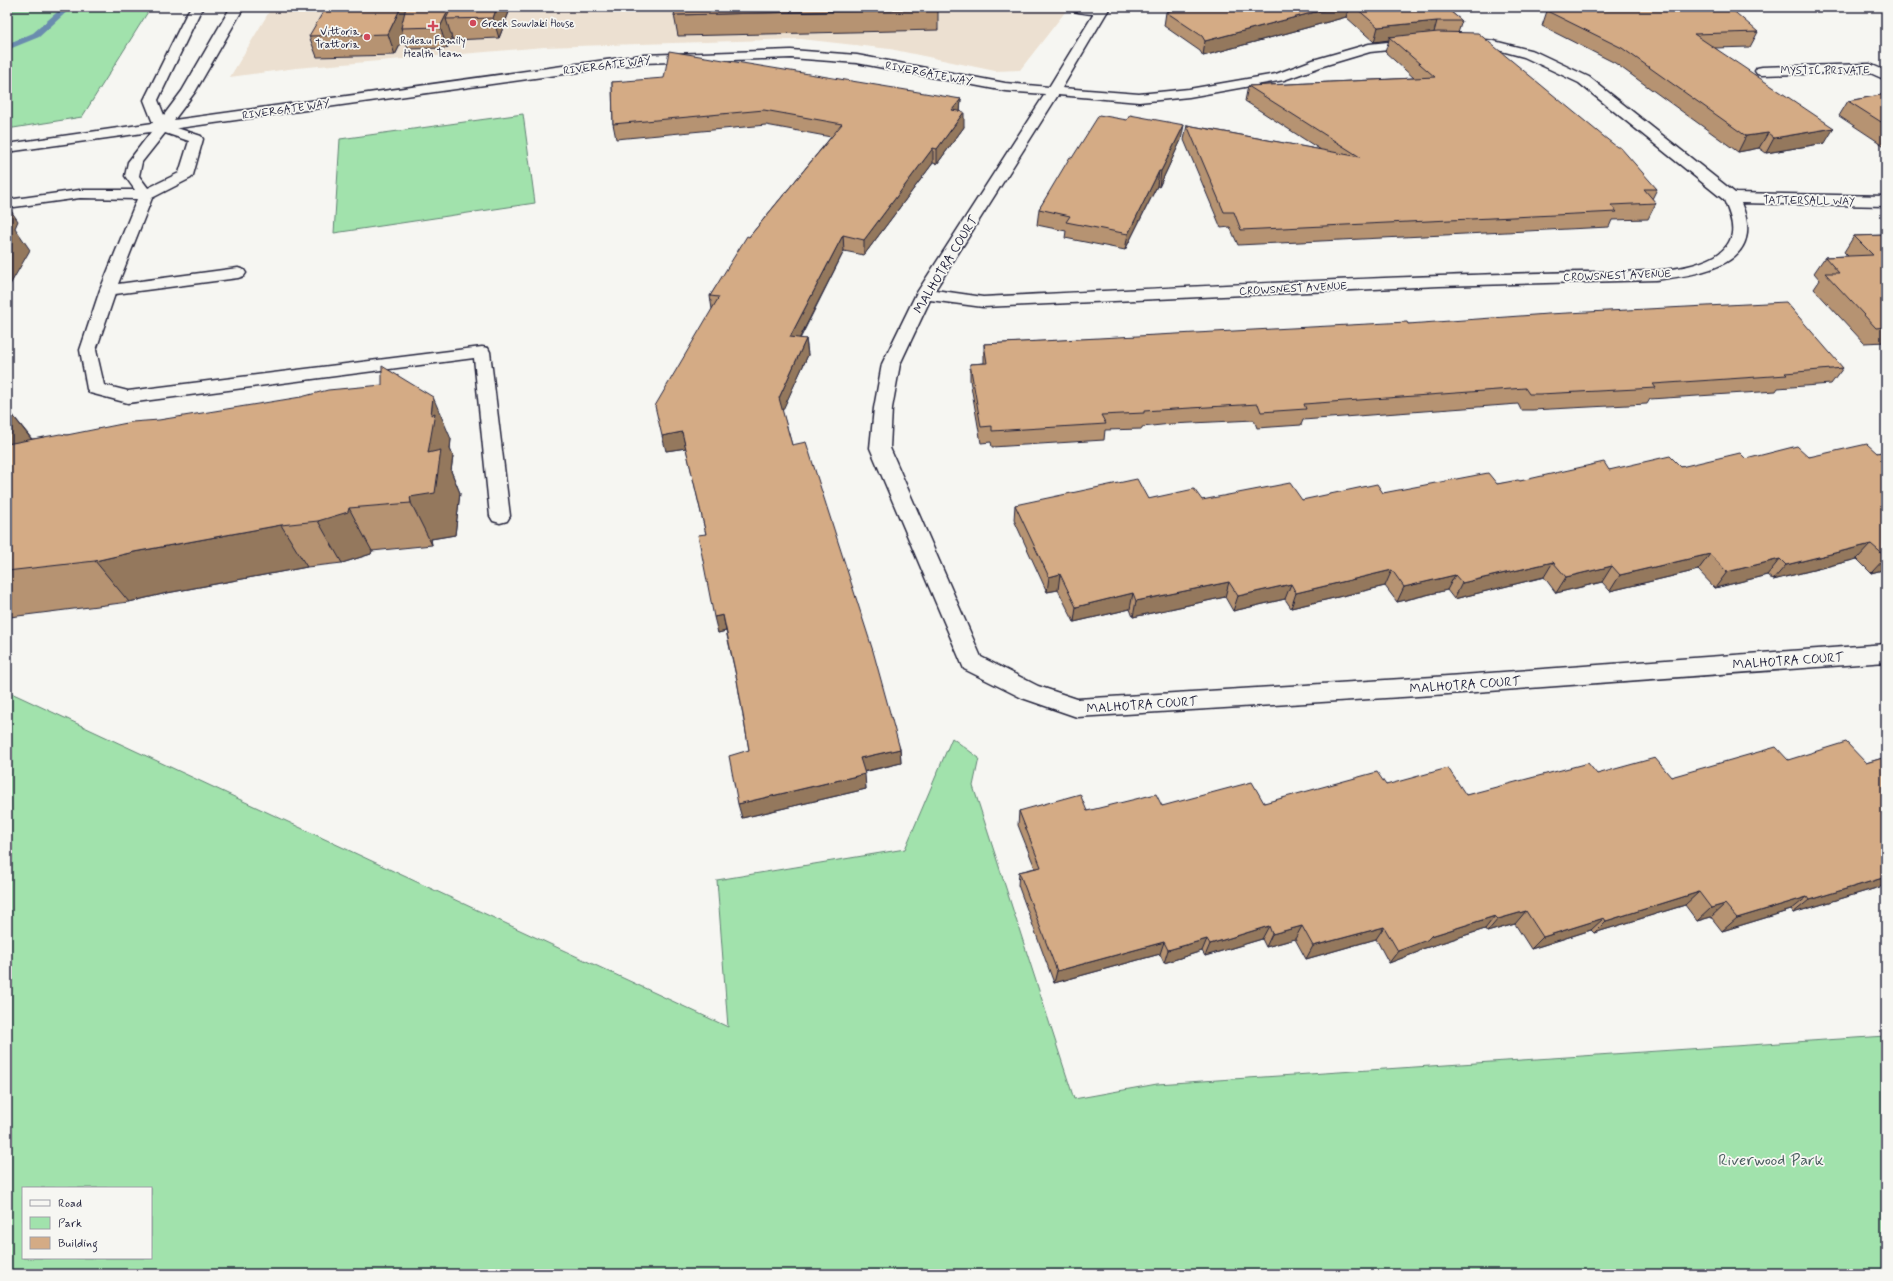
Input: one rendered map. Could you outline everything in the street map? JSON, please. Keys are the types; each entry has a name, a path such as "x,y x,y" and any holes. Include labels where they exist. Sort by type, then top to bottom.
{"street":[{"name":"MALHOTRA COURT","path":"1103,9 1053,92 924,294 891,364 883,408 880,448 972,662 1030,692 1077,708 1434,686 1886,653"},
{"path":"162,127 151,100 204,11 236,10"},
{"path":"162,127 188,92 236,10"},
{"name":"CROWSNEST AVENUE","path":"924,294 983,302 1439,281 1656,275 1685,272 1706,266 1722,258 1736,247 1740,234 1740,219 1731,198 1584,80 1529,54 1494,45 1448,41"},
{"path":"1053,92 1139,98 1189,93 1279,76 1369,48 1426,42"},
{"name":"RIVERGATE WAY","path":"7,148 642,60 716,56 791,54 856,59 1005,87 1053,92"},
{"name":"MYSTIC PRIVATE","path":"1762,71 1870,68 1886,76"},
{"name":"TATTERSALL WAY","path":"1731,198 1886,201"}],"lane":[{"path":"1073,7 1103,9"},
{"path":"7,204 80,194 146,195 186,175 196,139 162,127 135,162 132,176 146,195"},
{"path":"146,195 108,290 88,350 96,389 128,397 482,352 500,516"},
{"path":"108,290 238,273"}],"shaded area":[{"path":"272,7 1069,7 1020,70 995,71 890,49 801,39 544,47 296,68 230,77"}],"green space":[{"path":"7,7 151,7 82,117 7,129"},
{"path":"523,114 535,203 334,233 340,139"},
{"name":"Riverwood Park","path":"7,691 728,1027 717,880 905,849 952,738 979,758 973,786 1074,1099 1157,1084 1886,1036 1886,1274 7,1274"}],"building":[{"path":"326,7 401,7 388,34 309,36"},
{"path":"406,7 450,7 440,27 401,28"},
{"path":"452,7 497,7 493,18 446,19"},
{"path":"676,7 938,7 938,9 674,15"},
{"path":"1182,7 1334,7 1205,41 1202,36 1166,12"},
{"path":"1355,7 1445,7 1462,21 1437,21 1378,27"},
{"path":"1562,7 1729,7 1758,32 1694,34 1834,128 1774,138 1768,133 1746,136 1622,48 1547,11"},
{"path":"1438,32 1478,33 1603,136 1617,147 1620,147 1657,189 1644,189 1656,203 1611,205 1617,212 1241,230 1234,212 1224,212 1187,125 1360,157 1248,86 1435,77 1389,37"},
{"path":"669,51 961,99 952,110 964,112 937,149 933,148 864,240 843,235 790,337 806,339 779,398 792,445 806,442 873,651 900,749 860,758 865,774 738,804 729,756 749,750 737,680 723,615 714,617 698,535 706,534 682,432 662,436 655,406 719,297 710,296 747,236 749,237 842,124 764,110 613,124 612,82 664,78"},
{"path":"1886,94 1886,125 1848,101"},
{"path":"1099,115 1127,120 1130,115 1184,125 1161,171 1159,171 1128,234 1066,222 1070,216 1039,209 1070,157 1072,158"},
{"path":"1886,235 1886,327 1876,328 1825,273 1839,273 1825,257 1873,255 1854,236"},
{"path":"1786,302 1843,368 1785,373 1787,375 1653,384 1656,388 1529,394 1525,388 1304,404 1306,409 1261,412 1258,404 1144,411 1144,413 1101,415 1106,424 992,431 992,426 981,427 970,364 987,363 984,344 1407,322 1408,324 1548,314"},
{"path":"382,366 433,397 431,415 435,413 428,453 441,450 435,493 410,497 411,503 349,508 348,512 318,521 281,525 134,552 95,561 7,571 7,444 60,434 67,435 132,422 159,420 301,397 328,390 382,385"},
{"path":"1867,444 1877,453 1886,451 1886,557 1871,544 1786,565 1780,559 1727,572 1710,554 1620,575 1612,566 1566,577 1553,562 1462,583 1455,575 1404,587 1392,570 1296,593 1291,584 1238,596 1229,582 1136,601 1133,593 1076,607 1060,574 1049,577 1015,505 1137,479 1148,499 1194,489 1202,500 1290,483 1302,500 1377,484 1383,493 1488,473 1497,484 1518,480 1520,481 1604,462 1609,470 1670,456 1681,467 1740,453 1746,459 1797,446 1809,457"},
{"path":"1846,742 1866,763 1886,757 1886,877 1809,900 1807,897 1737,918 1725,904 1711,908 1699,892 1606,921 1604,918 1543,937 1526,911 1498,919 1495,916 1431,936 1427,940 1398,951 1384,927 1313,946 1302,926 1272,934 1269,926 1210,944 1207,939 1168,950 1164,942 1057,971 1019,872 1041,867 1019,811 1080,794 1087,811 1156,794 1162,806 1252,782 1264,803 1377,772 1386,785 1448,768 1466,795 1588,763 1597,774 1655,758 1671,777 1776,747 1788,760"}],"waterway":[{"path":"7,47 36,35 68,7"}],"place":[{"name":"Greek Souvlaki House","path":"473,23"},
{"name":"Rideau Family Health Team","path":"433,26"},
{"name":"Vittoria Trattoria","path":"367,37"}]}
